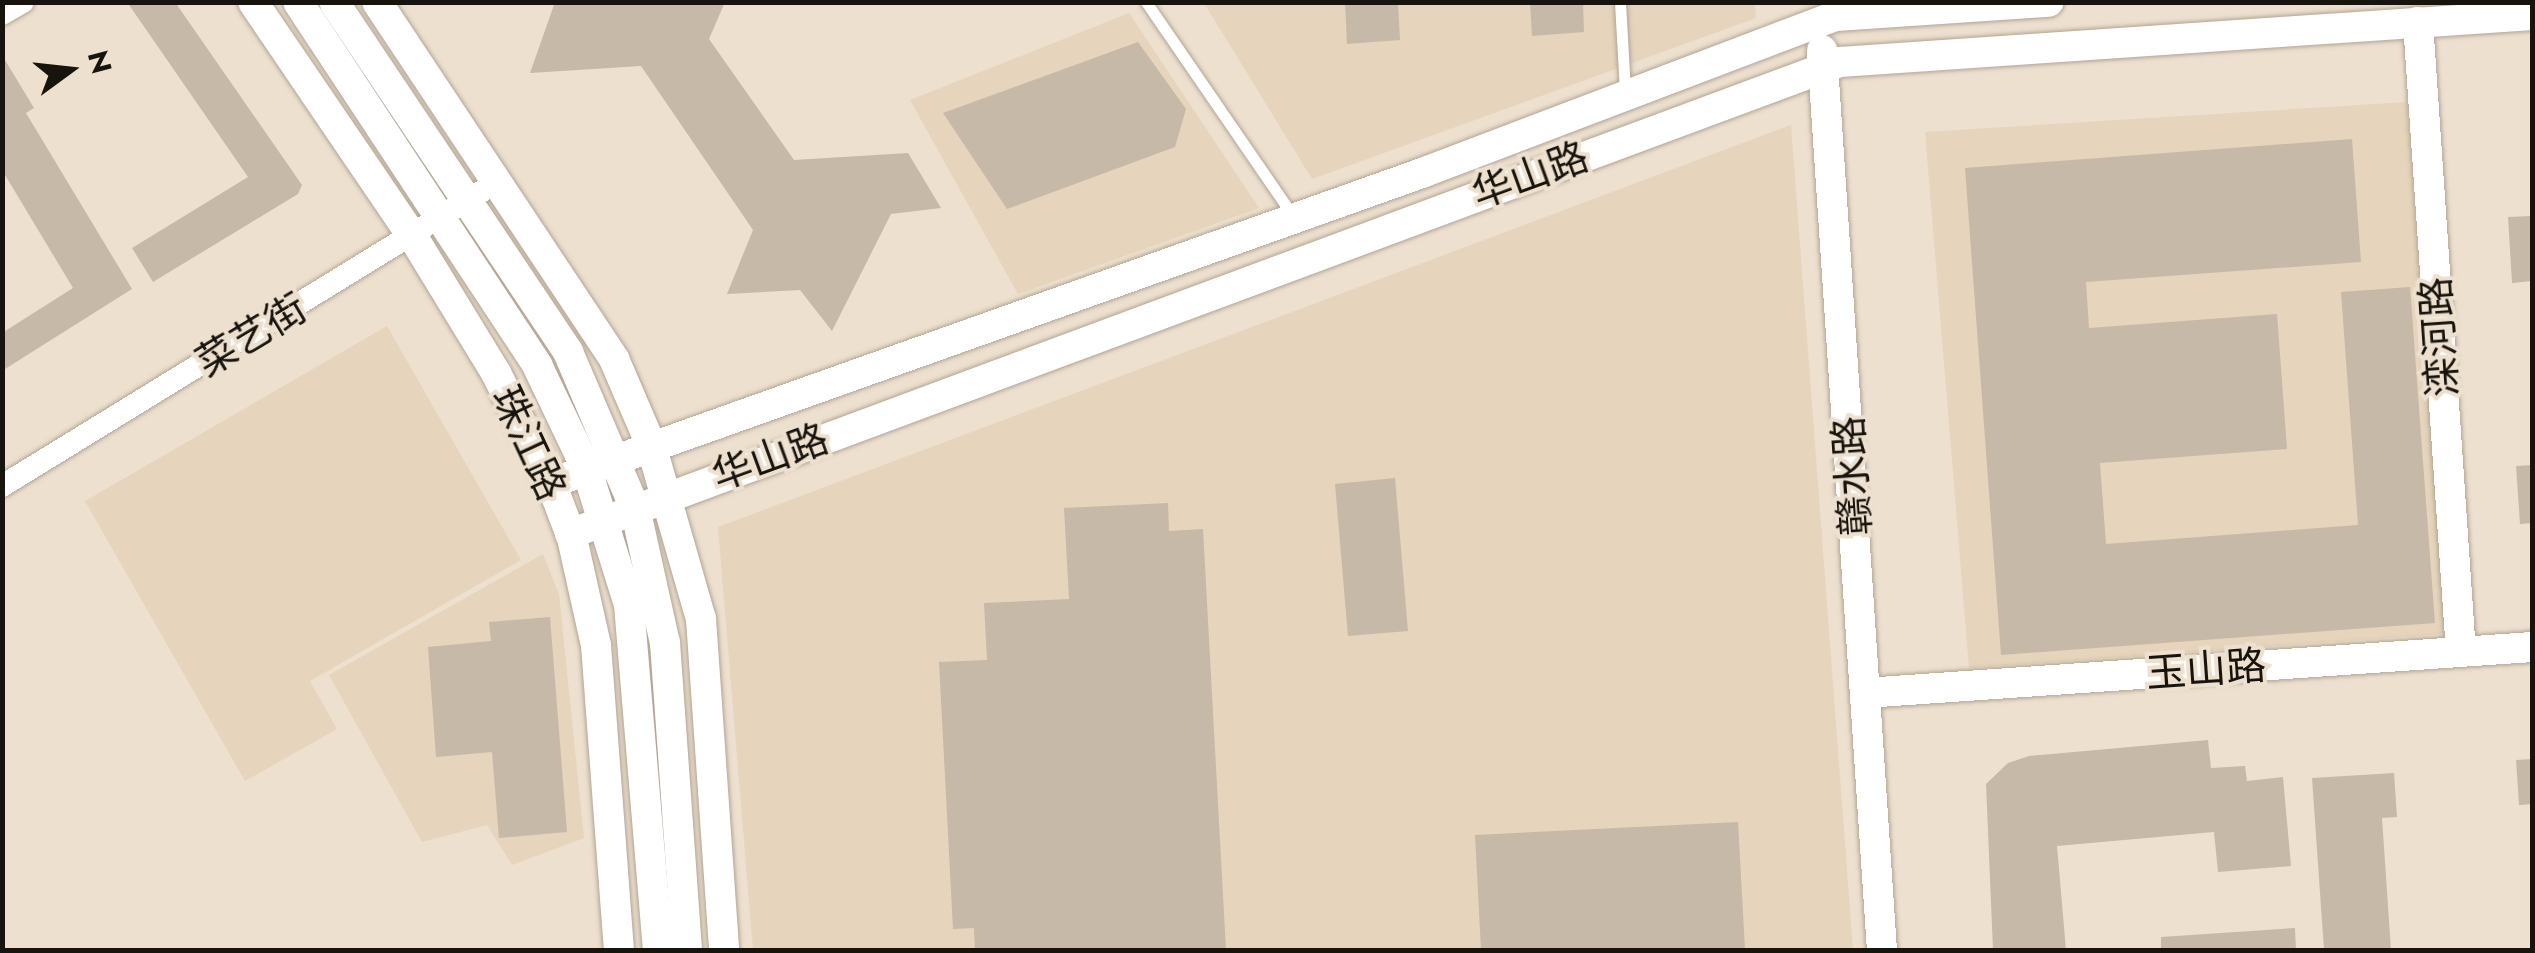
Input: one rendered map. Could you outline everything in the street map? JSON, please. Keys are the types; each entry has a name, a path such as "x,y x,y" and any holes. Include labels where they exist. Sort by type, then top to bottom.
{"main road":[{"name":"珠江路","path":"253,2 413,237 496,373 552,483 570,534 596,645 619,950"},
{"name":"珠江路","path":"298,2 568,352 601,464 605,520 629,605 658,950"},
{"name":"珠江路","path":"334,2 455,209"},
{"path":"376,2 614,359 651,445 701,619 724,950"},
{"name":"华山路","path":"552,483 1625,96 1828,11 2049,2"},
{"name":"赣水路","path":"1828,11 1896,950"},
{"name":"华山路","path":"570,534 666,495 1832,64 2532,14"},
{"name":"滦河路","path":"2418,22 2461,652"},
{"name":"赣水路","path":"1832,64 1882,950"},
{"name":"珠江路","path":"601,464 635,508 665,643 687,950"},
{"name":"玉山路","path":"1880,692 2532,647"}],"street":[{"path":"2,14 23,2"},
{"name":"菜艺街","path":"2,486 498,182"}],"lane":[{"path":"1146,2 1294,218"},
{"path":"1620,2 1625,96"}],"shaded area":[{"path":"1755,2 1756,18 1312,179 1204,3"},
{"path":"1129,13 1259,208 1018,294 910,100"},
{"path":"2407,102 2445,634 1969,668 1925,132"},
{"path":"1791,125 1853,950 753,950 718,527"},
{"path":"387,326 521,560 310,681 337,729 245,781 85,501"},
{"path":"543,554 559,594 584,838 512,865 487,825 422,842 329,675"}],"building":[{"path":"127,2 175,2 302,185 298,194 153,282 132,248 248,177"},
{"path":"555,2 725,2 709,39 794,160 908,153 941,208 891,214 832,331 800,290 727,294 753,230 641,66 530,73"},
{"path":"1345,2 1398,2 1400,40 1347,44"},
{"path":"1530,2 1583,2 1584,32 1532,36"},
{"path":"1138,42 1186,109 1175,147 1007,209 943,113"},
{"path":"2,55 34,108 26,113 132,289 5,369 2,333 73,288 2,170"},
{"path":"2352,139 2361,262 2086,282 2089,328 2277,314 2287,449 2100,463 2106,544 2358,525 2341,292 2410,287 2435,623 2001,655 1965,168"},
{"path":"2532,216 2532,281 2512,283 2508,217"},
{"path":"2532,465 2532,523 2520,524 2516,466"},
{"path":"1395,478 1408,631 1348,636 1335,484"},
{"path":"1168,503 1169,531 1203,529 1226,950 975,950 974,928 953,929 939,662 987,660 984,603 1069,599 1064,508"},
{"path":"550,617 567,832 499,838 492,752 436,757 428,647 491,641 489,622"},
{"path":"2208,740 2211,768 2245,766 2247,781 2283,777 2291,866 2218,872 2214,832 2057,846 2066,950 1993,950 1986,784 2008,763 2029,756"},
{"path":"2532,759 2532,804 2519,805 2516,760"},
{"path":"2394,773 2397,817 2382,818 2391,950 2324,950 2312,778"},
{"path":"1738,822 1745,950 1481,950 1475,835"},
{"path":"2295,928 2296,950 2161,950 2161,937"}]}
